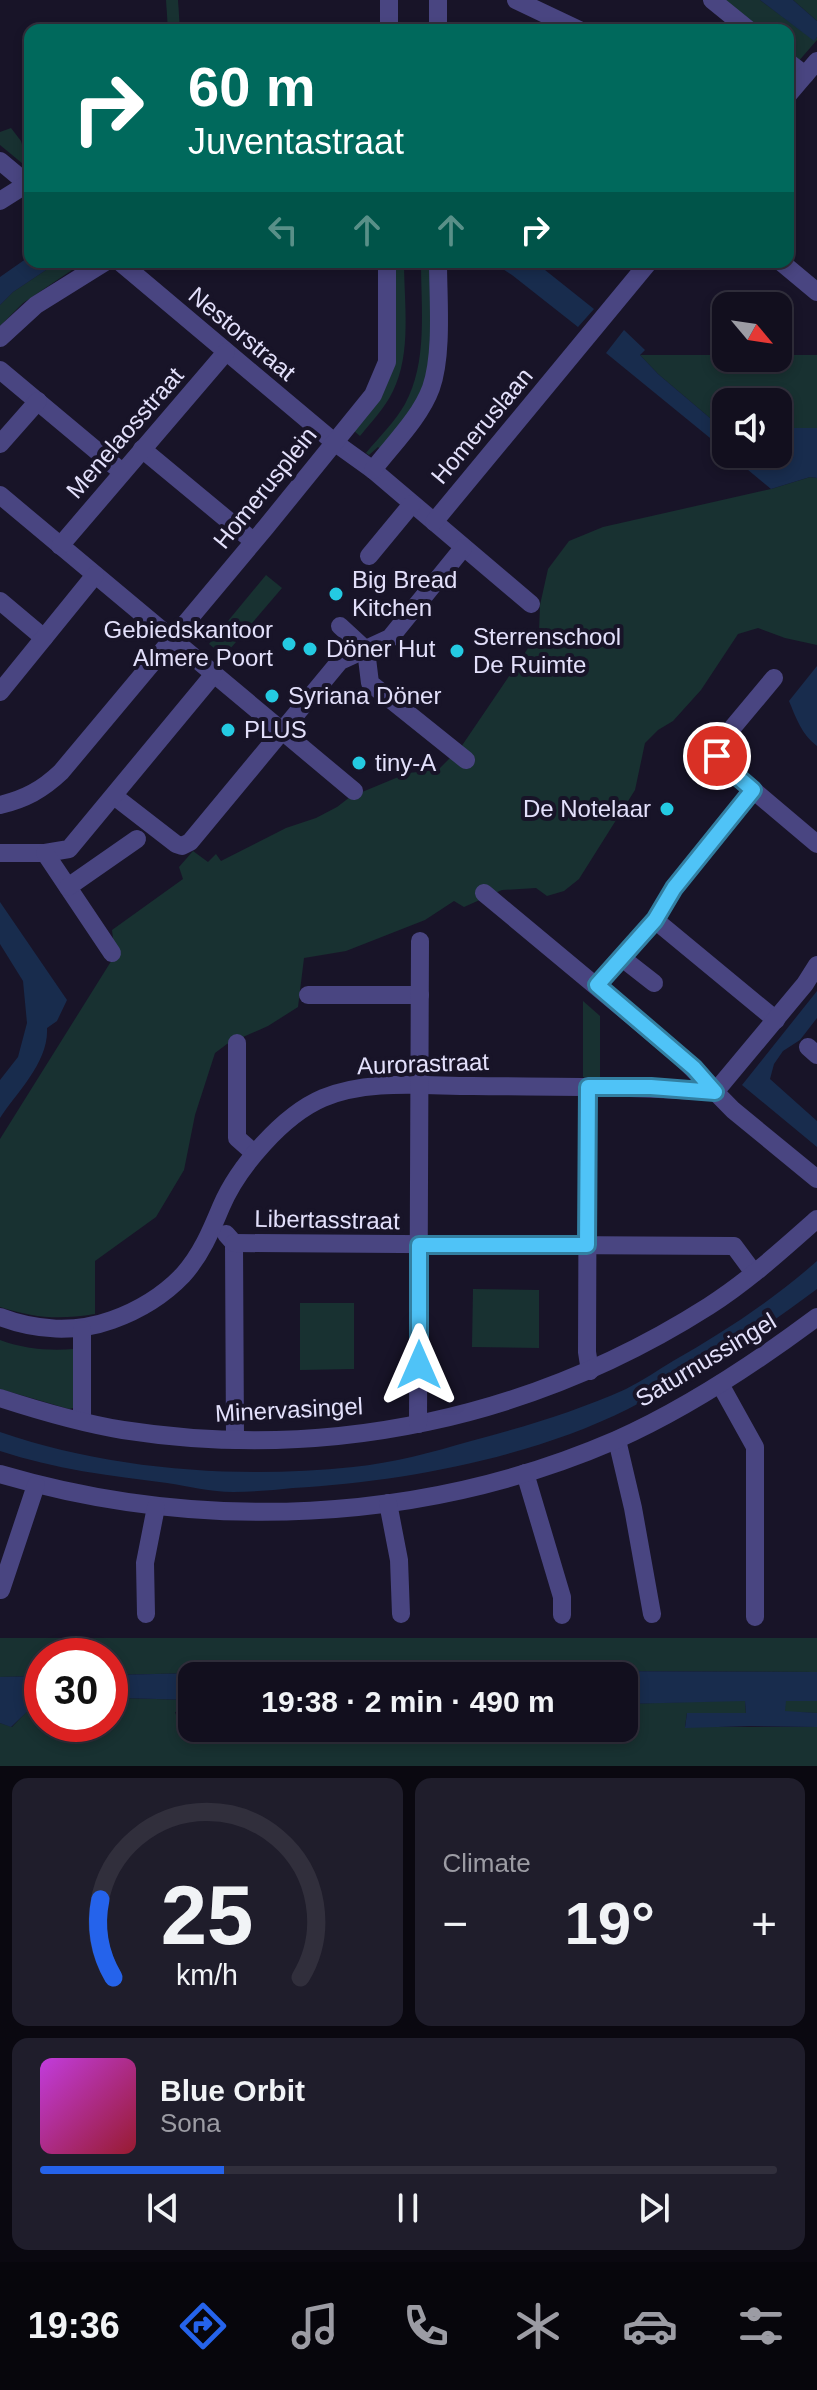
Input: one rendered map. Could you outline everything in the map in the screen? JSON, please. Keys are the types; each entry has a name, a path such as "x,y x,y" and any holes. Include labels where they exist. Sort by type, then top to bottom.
{"street":[{"path":"389,0 389,24"},
{"path":"438,0 438,24"},
{"path":"516,0 566,24"},
{"path":"712,0 742,24"},
{"path":"794,88 811,68"},
{"path":"0,161 24,180"},
{"path":"0,201 24,187"},
{"path":"0,338 36,305 95,268"},
{"name":"Nestorstraat","path":"127,268 334,442"},
{"name":"Homerusplein","path":"0,805 43,789 61,772 373,395 387,362 387,268"},
{"path":"373,470 415,416 431,388 437,346 438,268"},
{"name":"Homeruslaan","path":"334,442 373,470 434,522 638,268"},
{"path":"790,268 814,283"},
{"name":"Menelaosstraat","path":"60,546 226,352"},
{"path":"0,370 122,472"},
{"path":"0,444 38,401"},
{"path":"142,449 253,541"},
{"path":"0,495 354,791"},
{"path":"369,556 412,504"},
{"path":"434,522 531,604"},
{"path":"114,796 168,840 182,846 190,842 340,661 390,638 463,548"},
{"path":"0,692 95,575"},
{"path":"0,601 44,638"},
{"path":"340,626 366,650 370,683 466,760"},
{"path":"0,853 45,853 69,849 214,674"},
{"path":"233,689 244,674"},
{"path":"774,678 718,745 717,756 817,844"},
{"path":"597,985 655,920 674,888 753,790"},
{"path":"68,887 137,839"},
{"path":"45,853 112,953"},
{"path":"484,893 694,1068 733,1110 817,1179"},
{"path":"655,920 776,1020"},
{"path":"418,1424 420,941"},
{"path":"622,958 654,983"},
{"path":"715,1092 805,984 817,965"},
{"path":"308,995 420,995"},
{"path":"237,1043 237,1138 254,1153"},
{"name":"Aurorastraat","path":"0,1317 48,1329 82,1329 136,1311 155,1301 184,1274 254,1153 296,1114 320,1099 363,1087 419,1086 651,1087 715,1092"},
{"path":"588,1087 587,1352 590,1371"},
{"name":"Minervasingel","path":"0,1400 121,1429 235,1440 286,1440 358,1433 448,1419 590,1371 664,1333 711,1305 754,1273 817,1219"},
{"path":"213,1228 229,1236 234,1243 235,1440"},
{"name":"Libertasstraat","path":"234,1243 734,1246 754,1273"},
{"name":"Saturnussingel","path":"0,1474 36,1485 156,1507 235,1512 358,1508 436,1494 525,1473 617,1440 720,1384 817,1317"},
{"path":"82,1329 82,1421"},
{"path":"720,1384 755,1447 755,1617"},
{"path":"617,1440 652,1614"},
{"path":"525,1473 562,1597 562,1615"},
{"path":"1,1590 36,1485"},
{"path":"388,1503 399,1560 401,1614"},
{"path":"146,1614 145,1563 156,1507"}],"green space":[{"path":"166,0 178,0 180,24 168,24"},
{"path":"720,0 760,0 792,24 750,24"},
{"path":"793,0 817,0 817,21"},
{"path":"794,25 814,40 817,37 797,63 794,60"},
{"path":"11,128 21,141 24,164 0,145 0,132"},
{"path":"49,268 75,268 23,303 0,326 0,305 13,292"},
{"path":"394,268 404,268 406,328 403,361 390,397 360,436 353,430 375,403"},
{"path":"421,268 431,268 432,335 424,386 382,450 378,447 369,455 366,453 405,404 417,371 422,335"},
{"path":"640,355 712,355 712,372 792,372 792,355 817,355 817,428 792,428 792,388 712,388 712,420"},
{"path":"810,477 817,478 817,645 758,628 738,634 701,690 673,721 645,743 635,790 579,879 564,891 547,896 536,888 502,890 464,907 454,901 425,920 346,951 304,958 298,1007 215,1053 195,1115 184,1170 156,1217 95,1261 95,1314 47,1317 0,1307 0,1139 115,955 112,930 183,879 179,867 193,851 208,862 216,854 221,861 286,828 316,818 350,797 408,773 438,770 461,747 539,632 540,605 548,569 569,541 603,527 771,489"},
{"path":"266,575 282,588 224,656 209,644"},
{"path":"583,1001 600,1016 600,1077 583,1077"},
{"path":"473,1289 539,1290 539,1348 472,1347"},
{"path":"300,1303 354,1303 354,1369 300,1370"},
{"path":"0,1340 37,1349 74,1349 73,1408 0,1389"},
{"path":"0,1638 24,1638 24,1676 0,1677"},
{"path":"128,1638 817,1638 817,1672 638,1671 638,1662 178,1662 178,1673 128,1675"},
{"path":"128,1698 178,1700 178,1712 175,1712 178,1742 638,1742 638,1704 745,1700 746,1714 687,1713 685,1727 817,1727 817,1766 0,1766 0,1723 12,1727 24,1714 24,1742 128,1742"},
{"path":"785,1701 817,1701 817,1713 785,1712"}],"water":[{"path":"760,0 793,0 817,21 817,37 814,41"},
{"path":"24,260 24,268 49,268 13,292 0,305 0,277"},
{"path":"501,268 543,268 594,309 578,327"},
{"path":"624,330 645,350 640,355 658,374 712,420 712,440 606,353"},
{"path":"792,428 817,428 817,478 810,477 771,489 746,468 792,468"},
{"path":"817,666 817,746 803,731 789,701"},
{"path":"0,902 67,1000 57,1021 47,1028 43,1053 37,1065 0,1118 0,1080 18,1057 27,1023 23,981 0,944"},
{"path":"817,991 817,1018 800,1040 783,1051 774,1064 770,1079 817,1121 817,1147 742,1085"},
{"path":"817,1261 817,1289 748,1338 677,1382 590,1426 550,1441 465,1465 378,1480 233,1492 83,1471 0,1451 0,1432 42,1445 130,1463 219,1471 309,1470 413,1457 550,1418 626,1389 748,1315"},
{"path":"638,1671 817,1672 817,1701 786,1701 785,1711 817,1713 817,1727 685,1728 687,1713 746,1713 745,1701 638,1704"},
{"path":"178,1673 178,1700 128,1698 128,1675"},
{"path":"24,1676 24,1715 11,1727 0,1723 0,1677"}],"place":[{"name":"Big Bread Kitchen","path":"336,594"},
{"name":"Gebiedskantoor Almere Poort","path":"289,644"},
{"name":"Döner Hut","path":"310,649"},
{"name":"Sterrenschool De Ruimte","path":"457,651"},
{"name":"Syriana Döner","path":"272,696"},
{"name":"PLUS","path":"228,730"},
{"name":"tiny-A","path":"359,763"},
{"name":"De Notelaar","path":"667,809"}],"route":[{"path":"419,1365 419,1245 587,1245 588,1087 651,1087 715,1092 694,1068 597,985 655,920 674,888 753,790 717,756"}]}
